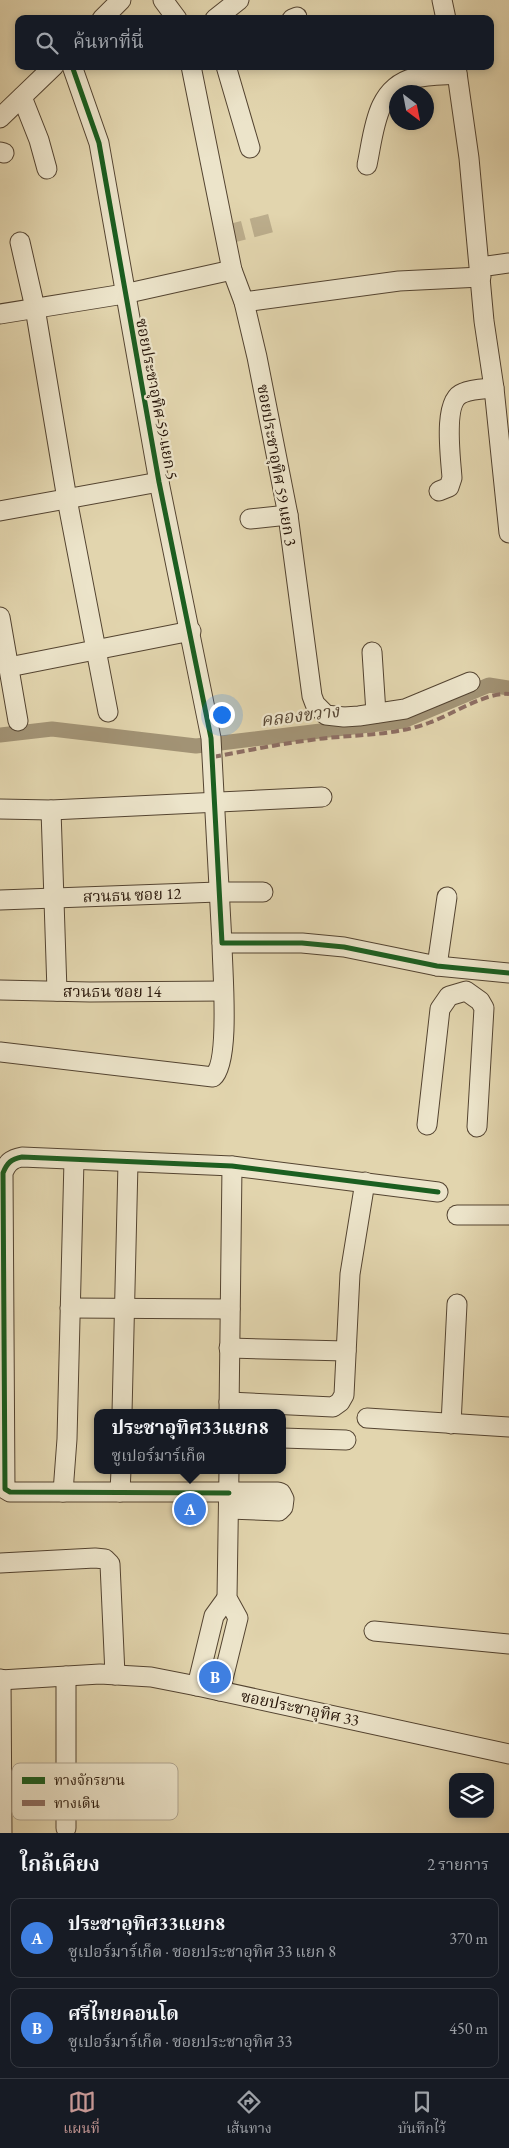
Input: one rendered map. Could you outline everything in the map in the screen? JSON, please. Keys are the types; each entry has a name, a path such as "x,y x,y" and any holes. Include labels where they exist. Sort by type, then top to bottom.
{"street":[{"path":"106,15 121,0"},
{"path":"163,0 174,15"},
{"path":"219,15 240,0"},
{"path":"442,0 445,15"},
{"path":"0,118 50,70"},
{"name":"ซอยประชาอุทิศ 59 แยก 5","path":"0,1052 212,1078 217,1074 221,1066 225,1022 212,744 159,482 124,294 99,143 73,70"},
{"name":"ซอยประชาอุทิศ 59 แยก 3","path":"192,70 232,270 244,302 257,357 288,515 312,696 315,704 326,715 344,717 376,713 405,708 470,682"},
{"path":"227,70 250,148"},
{"path":"367,166 379,108 390,92 414,78 456,70 469,158 484,321 504,444 509,533"},
{"path":"22,97 39,140 47,169"},
{"path":"20,242 35,308 67,499 108,712"},
{"path":"244,302 480,272 509,263"},
{"path":"0,314 124,294 232,270"},
{"path":"439,491 449,487 452,478 449,412 454,400 461,393 494,388"},
{"path":"0,511 159,482"},
{"path":"250,519 288,515"},
{"path":"0,617 18,721"},
{"path":"9,667 190,631"},
{"path":"372,652 376,713"},
{"path":"0,810 51,810 322,798"},
{"path":"51,810 57,991"},
{"name":"สวนธน ซอย 12","path":"0,900 264,892"},
{"path":"437,966 447,897"},
{"path":"222,943 302,942 344,947 437,966 509,974"},
{"path":"466,991 470,969"},
{"name":"สวนธน ซอย 14","path":"0,990 223,991"},
{"path":"428,1125 440,1009 448,996 466,991"},
{"path":"466,991 480,1001 484,1008 476,1127"},
{"path":"229,1501 120,1492 10,1492 5,1489 3,1485 3,1173 6,1165 14,1159 22,1158 232,1166 438,1192"},
{"path":"63,1492 67,1439 74,1160"},
{"path":"122,1409 128,1163"},
{"path":"232,1166 229,1407 333,1407 340,1402 344,1395 350,1274 366,1182"},
{"path":"457,1216 509,1215"},
{"path":"451,1424 457,1304"},
{"path":"70,1308 125,1310 230,1309"},
{"path":"229,1348 346,1351"},
{"path":"367,1418 509,1427"},
{"path":"286,1438 346,1440"},
{"path":"120,1492 121,1474"},
{"path":"220,1691 238,1618 227,1598 229,1474"},
{"path":"0,1563 105,1559 110,1564 115,1674"},
{"path":"198,1686 214,1616 227,1598"},
{"path":"374,1631 509,1644"},
{"name":"ซอยประชาอุทิศ 33","path":"1,1680 115,1674 151,1677 509,1754"},
{"path":"66,1676 66,1763"},
{"path":"1,1680 2,1833"},
{"path":"66,1820 66,1828"}],"waterway":[{"name":"คลองขวาง","path":"0,735 52,729 196,746 403,721 489,685 509,688"}],"tunnel":[{"path":"225,235 275,222"}],"marked path":[{"path":"213,757 326,738 387,733 417,727 490,696 509,694"}],"cycle path":[{"path":"73,70 99,143 159,482 211,738 222,943 302,943 344,947 437,966 509,973"},
{"path":"229,1493 10,1492 5,1489 3,1173 6,1167 12,1160 22,1157 232,1166 438,1192"}],"place":[{"name":"ประชาอุทิศ33แยก8","path":"190,1509"},
{"name":"ศรีไทยคอนโด","path":"215,1677"}]}
